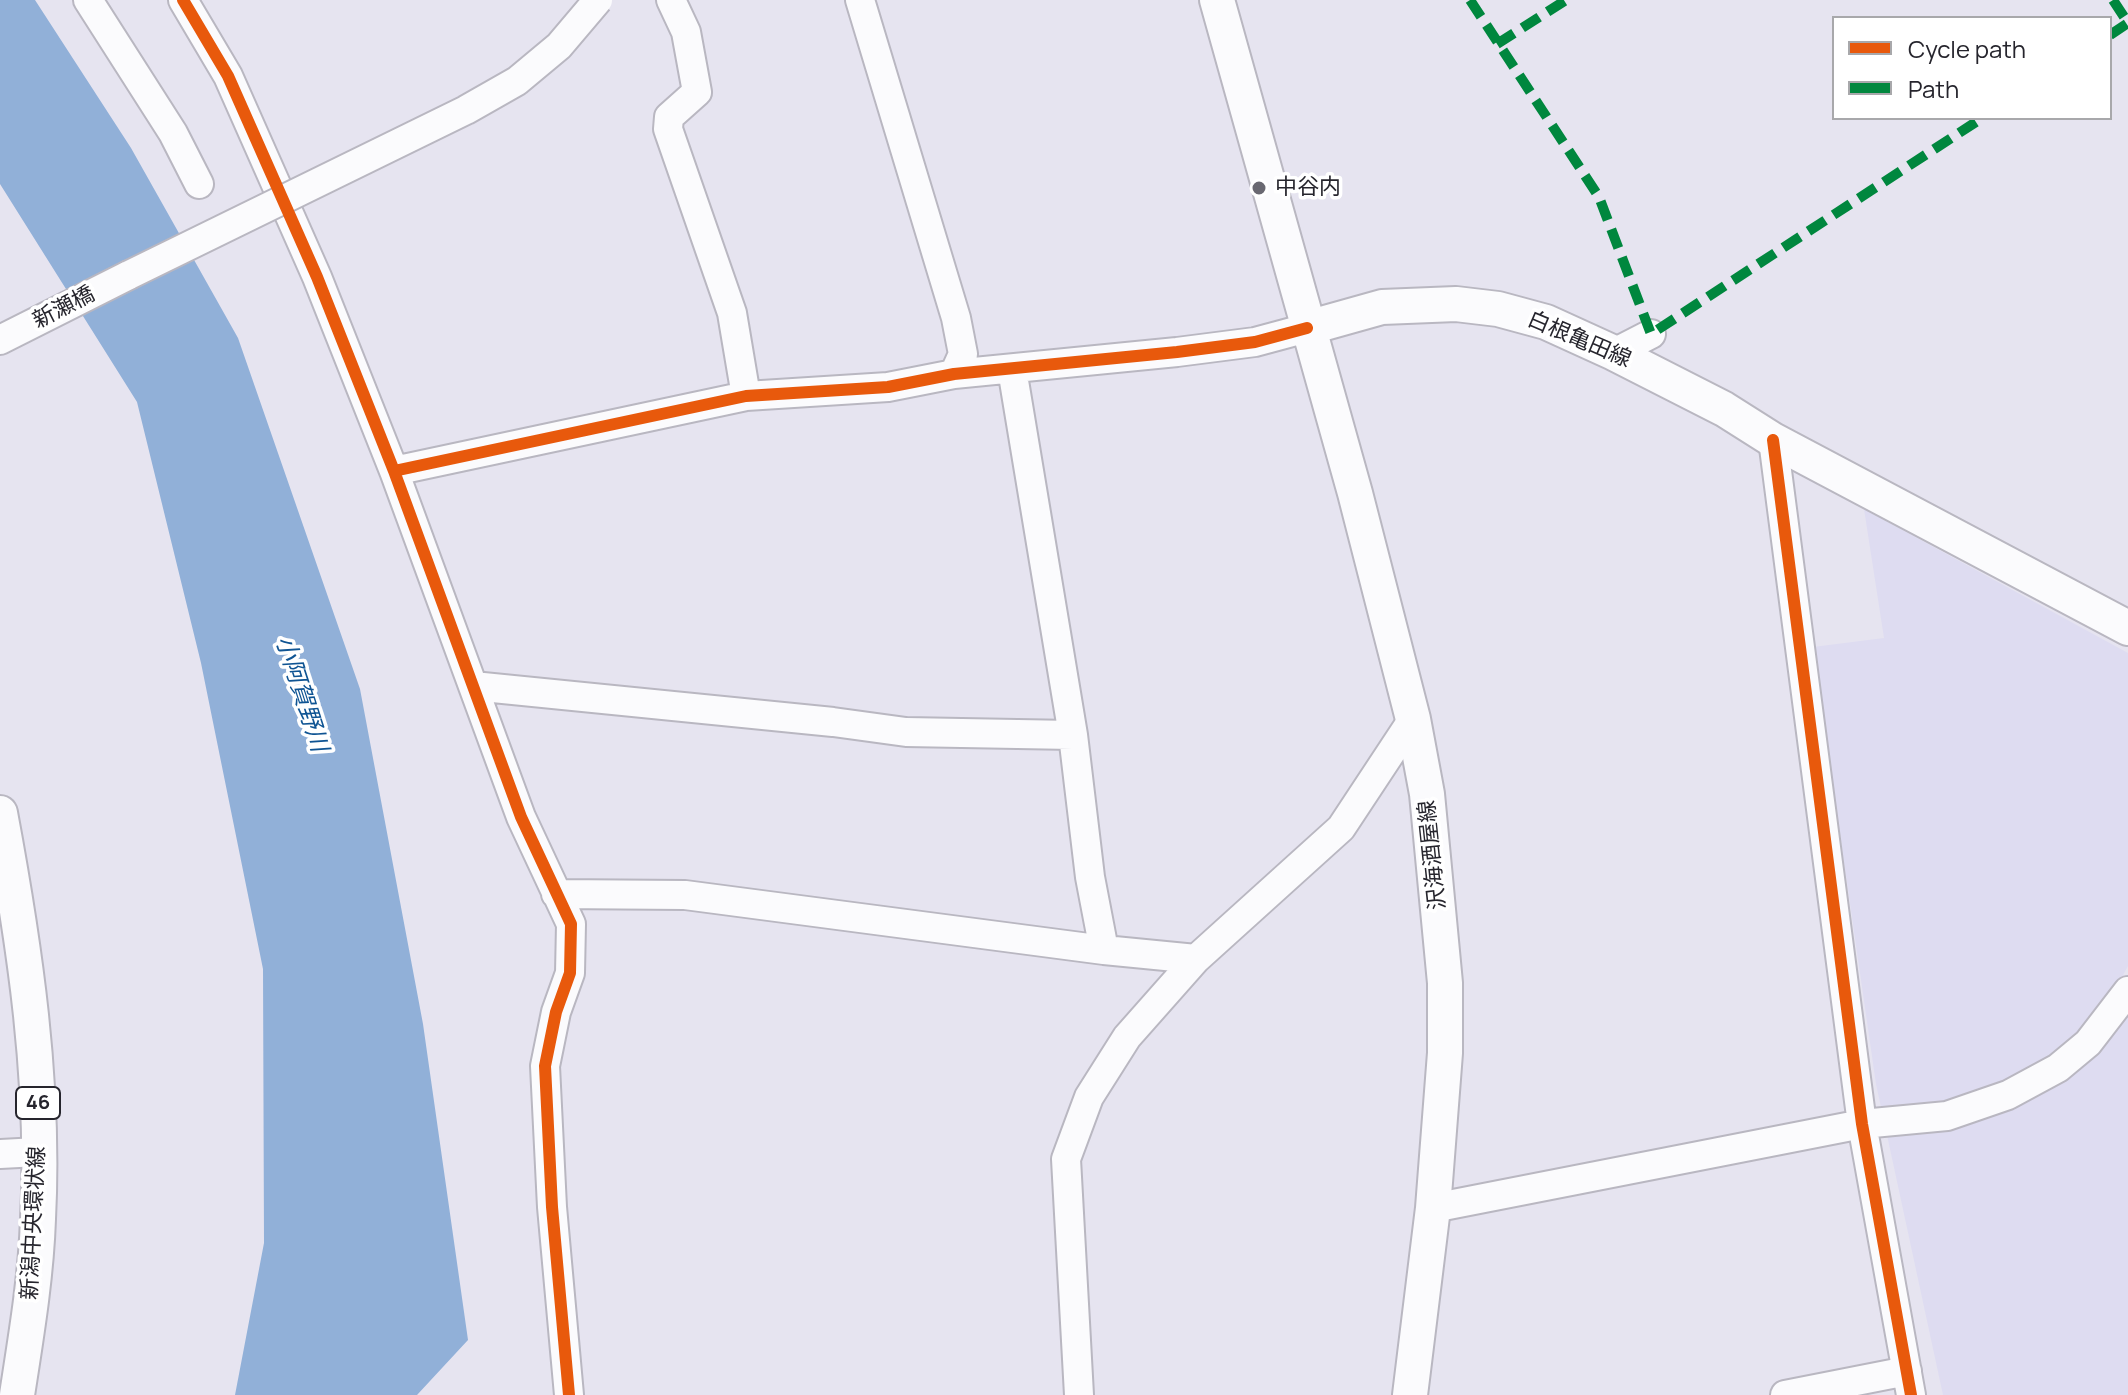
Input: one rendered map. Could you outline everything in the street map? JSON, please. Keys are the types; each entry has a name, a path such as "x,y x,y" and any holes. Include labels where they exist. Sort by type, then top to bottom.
{"main road":[{"path":"1217,0 1307,328"},
{"name":"白根亀田線","path":"1307,328 1382,307 1456,304 1498,309 1546,322 1724,409 1773,440 2128,628"},
{"name":"沢海酒屋線","path":"1307,328 1355,493 1413,719 1431,824 1445,983 1445,1053 1433,1208 1410,1395"},
{"name":"新潟中央環状線","path":"0,813 23,935 38,1091 38,1219 30,1307 17,1395"}],"street":[{"path":"88,0 173,133 199,184"},
{"path":"183,0 228,76 317,277 394,471 521,817 571,924 570,973 556,1012 545,1066 552,1207 569,1395"},
{"name":"新瀬橋","path":"0,340 466,110 517,81 559,46 598,0"},
{"path":"671,0 686,32 697,92 669,117 668,129 732,313 746,396"},
{"path":"860,0 956,318 963,354 954,374"},
{"path":"394,471 746,396 888,387 954,374 1255,342 1307,328"},
{"path":"1614,353 1651,334"},
{"path":"1012,369 1073,735 1090,877 1104,950"},
{"path":"1773,440 1862,1124 1909,1383 1785,1395"},
{"path":"473,686 906,732 1073,735"},
{"path":"1079,1395 1066,1159 1089,1097 1127,1037 1196,959 1341,828 1413,719"},
{"path":"556,894 685,895 1104,950 1196,959"},
{"path":"1433,1208 1862,1124 1947,1116 2008,1095 2058,1068 2088,1043 2128,991"},
{"path":"0,1154 38,1152"}],"shaded area":[{"path":"1864,509 2128,653 2128,966 2123,975 2128,975 2128,1395 1943,1395 1876,1084 1813,647 1884,638"}],"water":[{"name":"小阿賀野川","path":"0,0 35,0 131,148 238,338 360,689 423,1024 468,1340 417,1395 235,1395 264,1243 263,969 201,663 137,402 0,184"}],"marked path":[{"path":"1470,0 1599,197 1651,334 1979,120"},
{"path":"1497,44 1566,0"},
{"path":"2113,0 2128,23"},
{"path":"2112,34 2128,23"}],"cycle path":[{"path":"183,0 228,76 317,277 394,471 521,817 571,924 570,973 556,1012 545,1066 552,1207 569,1395"},
{"path":"394,471 746,396 888,387 954,374 1177,352 1255,342 1307,328"},
{"path":"1773,440 1862,1124 1911,1395"}],"place":[{"name":"中谷内","path":"1259,188"}]}
